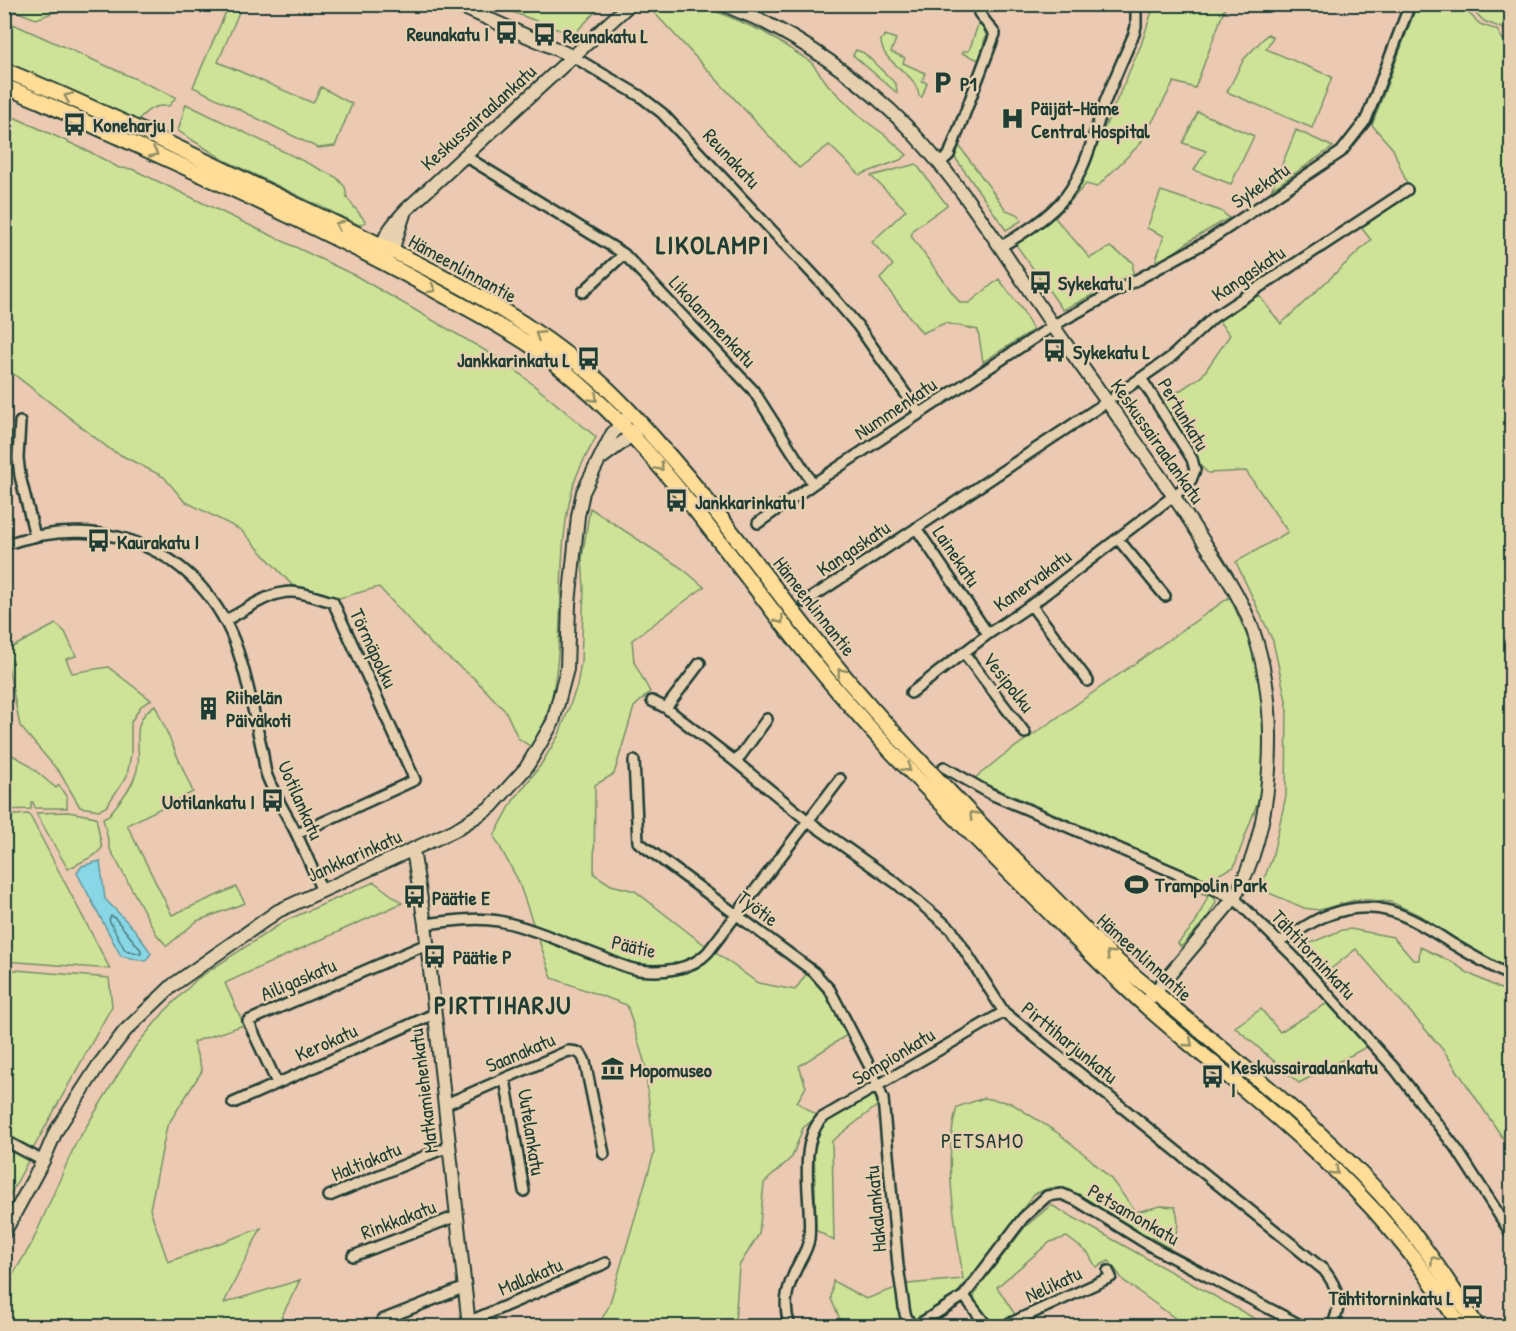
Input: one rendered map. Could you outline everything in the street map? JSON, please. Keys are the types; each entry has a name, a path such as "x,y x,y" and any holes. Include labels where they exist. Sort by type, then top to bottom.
{"main road":[{"name":"Hämeenlinnantie","path":"4,70 109,116 387,248 490,303 559,348 595,377 642,424 704,496 852,684 900,739 1108,954 1259,1082 1365,1178 1433,1257 1477,1326"},
{"name":"Hämeenlinnantie","path":"4,86 381,261 534,348 585,388 673,481 789,632 882,741 994,859 1144,1005 1319,1155 1355,1190 1419,1266 1460,1326"}],"street":[{"name":"Reunakatu","path":"455,4 572,56 640,96 662,113 822,284 858,326 919,413"},
{"name":"Keskussairaalankatu","path":"381,261 406,210 630,4"},
{"path":"1000,247 1038,222 1065,197 1072,187 1134,34 1136,4"},
{"name":"Sykekatu","path":"1054,325 1208,241 1341,152 1366,120 1410,4"},
{"name":"Keskussairaalankatu","path":"722,5 778,29 842,70 891,111 940,163 1174,495 1233,586 1257,641 1269,698 1269,788 1255,847 1234,898 1144,1005"},
{"path":"940,163 949,155 995,34 979,13"},
{"name":"Likolammenkatu","path":"465,156 624,254 753,390 813,484"},
{"name":"Kangaskatu","path":"1115,396 1170,358 1214,317 1407,190"},
{"path":"583,292 624,254"},
{"name":"Nummenkatu","path":"758,523 919,413 1054,325"},
{"name":"Pertunkatu","path":"1141,378 1192,459 1195,470 1191,480 1174,495"},
{"name":"Kangaskatu","path":"805,602 1102,405"},
{"name":"Jankkarinkatu","path":"4,1233 43,1161 56,1131 98,1066 125,1031 173,985 278,911 455,830 491,807 526,768 553,722 567,669 569,604 578,516 583,492 612,434 631,413"},
{"path":"20,422 18,458 20,476 35,536"},
{"name":"Jankkarinkatu","path":"602,457 642,424"},
{"name":"Kanervakatu","path":"910,693 988,634 1031,605 1174,495"},
{"name":"Lainekatu","path":"916,528 988,634"},
{"name":"Uotilankatu","path":"4,545 64,531 111,534 137,542 165,557 206,591 226,620 241,661 267,776 297,834 322,891"},
{"path":"1118,539 1165,596"},
{"name":"Törmäpolku","path":"226,620 278,594 292,592 333,602 415,780 297,834"},
{"path":"1031,605 1088,681"},
{"name":"Vesipolku","path":"964,653 1025,733"},
{"path":"666,708 700,663"},
{"name":"Pirttiharjunkatu","path":"652,701 666,708 808,821 896,883 951,929 1004,1012 1324,1270 1334,1283 1339,1299 1336,1318 1332,1326"},
{"path":"736,762 767,719"},
{"name":"Työtie","path":"634,762 638,842 814,972 830,990 879,1087"},
{"name":"Tähtitorninkatu","path":"944,767 991,794 1234,898 1279,942 1395,1069 1458,1151 1512,1235"},
{"name":"Päätie","path":"425,924 478,920 498,921 548,936 623,966 639,970 666,970 687,966 703,958 840,779"},
{"name":"Matkamiehenkatu","path":"413,850 425,924 446,1104 468,1324"},
{"path":"1279,942 1321,917 1344,910 1382,909 1398,912 1413,919 1484,963 1512,977"},
{"name":"Ailigaskatu","path":"277,1083 248,1021 427,945"},
{"name":"Sompionkatu","path":"790,1326 785,1312 788,1286 809,1239 810,1139 815,1126 822,1118 879,1087 1004,1012"},
{"name":"Kerokatu","path":"233,1103 434,1014"},
{"name":"Saanakatu","path":"446,1104 568,1051 579,1053 585,1062 604,1154"},
{"name":"Uutelankatu","path":"505,1079 524,1191"},
{"name":"Hakalankatu","path":"879,1087 883,1099 898,1266 905,1314 911,1326"},
{"path":"4,1140 43,1161"},
{"name":"Haltiakatu","path":"329,1196 441,1150 450,1149"},
{"name":"Petsamonkatu","path":"916,1326 964,1296 1023,1218 1047,1196 1062,1194 1163,1252 1302,1326"},
{"name":"Rinkkakatu","path":"353,1256 456,1216"},
{"name":"Mallakatu","path":"468,1324 606,1263"},
{"name":"Nelikatu","path":"1004,1326 1111,1277 1108,1271"},
{"path":"381,1320 463,1288"},
{"path":"964,1296 987,1326"}],"green space":[{"path":"4,5 58,5 55,12 36,19"},
{"path":"229,5 242,5 218,62 313,103 321,87 352,104 335,146 318,148 193,87"},
{"path":"494,5 602,5 573,35"},
{"path":"647,5 667,5 681,11 711,9 764,32 811,62 829,86 863,119 907,155 900,160 860,175 829,145 799,168"},
{"path":"1154,5 1226,5 1195,88 1174,82 1140,144 1097,187 1086,184 1055,218 1090,258 1110,247 1133,262 1133,274 1063,310 1014,242 1065,203 1083,177 1141,45"},
{"path":"1417,5 1460,5 1480,24 1497,30 1503,40 1512,44 1511,973 1486,960 1421,916 1391,902 1359,899 1319,910 1304,908 1269,893 1264,879 1272,858 1286,796 1287,705 1273,641 1236,562 1288,532 1246,471 1208,473 1195,461 1161,403 1202,376 1230,335 1217,319 1257,293 1281,324 1371,240 1359,225 1409,188 1393,149 1372,125"},
{"path":"1468,5 1511,5 1511,32 1484,21"},
{"path":"4,20 176,97 169,106 155,107 138,120 134,120 5,62"},
{"path":"979,22 986,35 979,60 962,53 969,51"},
{"path":"1268,34 1273,37 1266,49 1332,77 1312,128 1227,92 1244,59"},
{"path":"885,35 896,39 891,52 905,58 903,63 925,73 922,81 927,83 922,97 919,96 912,80 887,56 881,40"},
{"path":"856,50 864,53 896,84 897,93 853,55"},
{"path":"186,104 336,177 345,187 347,198 366,222 359,225 224,160 178,131"},
{"path":"1198,112 1254,136 1231,184 1194,170 1206,151 1183,143"},
{"path":"5,113 90,152 119,168 132,169 356,276 507,363 596,437 575,481 566,519 554,685 546,717 533,748 518,738 506,712 475,679 432,645 379,587 332,600 292,585 241,530 184,501 164,477 111,450 11,372 5,375"},
{"path":"1296,130 1333,147 1272,189"},
{"path":"957,146 1006,210 1019,215 1021,221 1006,230 954,156"},
{"path":"916,164 947,205 914,229 911,236 960,303 969,303 999,279 1022,310 1033,330 983,362 978,330 945,323 922,333 880,279 893,265 872,242 906,210 871,176"},
{"path":"1161,191 1221,211 1229,218 1191,240 1159,264 1156,260 1164,236 1147,228"},
{"path":"590,508 683,569 704,587 632,640 634,662 650,692 634,707 614,774 595,785 594,874 611,885 635,891 758,983 795,990 807,973 826,992 847,1035 799,1066 806,1087 797,1102 818,1116 803,1128 792,1157 764,1183 759,1234 739,1266 735,1323 737,1326 598,1326 609,1306 654,1153 645,1064 627,1005 552,978 518,880 494,836 513,801 540,766 559,735 577,686 581,662 584,588 582,558"},
{"path":"1230,597 1251,645 1264,696 1263,787 1234,867 1207,880 974,779 1001,757"},
{"path":"56,624 65,632 76,656 66,659 72,673 108,667 151,700 141,706 131,722 131,753 127,776 106,807 99,810 80,807 60,773 20,726 5,651"},
{"path":"155,705 193,792 127,825 172,915 236,887 245,903 197,921 167,946 157,935 110,849 103,818 109,815 132,784 137,769 140,721"},
{"path":"5,751 25,762 56,788 59,785 67,798 67,808 35,808 31,802 31,809 5,810"},
{"path":"68,812 96,817 102,848 95,855 68,869 36,813"},
{"path":"29,814 110,969 5,961 5,911 12,905 5,894 5,816"},
{"path":"374,882 402,903 225,983 244,1025 193,1042 202,1071 167,1126 150,1209 168,1262 261,1228 224,1303 300,1280 277,1326 5,1326 5,1288 32,1243 75,1145 135,1047 165,1011 198,978 285,921"},
{"path":"1203,890 1213,894 1216,902 1207,918 1181,947 1178,943 1195,924 1208,896 1201,893"},
{"path":"1350,929 1393,937 1413,960 1419,960 1420,947 1511,994 1511,1150 1444,1051 1356,949 1318,979 1311,973 1308,944"},
{"path":"4,969 109,978 112,1006 33,1149 5,1134"},
{"path":"1329,1002 1370,1045 1299,1083 1235,1027 1261,1009 1280,1032"},
{"path":"871,1095 875,1097 878,1105 832,1141 834,1241 816,1230 814,1141 826,1121"},
{"path":"984,1098 1011,1103 1058,1133 1111,1179 1136,1212 1161,1206 1175,1207 1178,1218 1177,1228 1169,1248 1065,1188 1049,1188 1034,1194 950,1301 906,1326 843,1326 831,1299 833,1281 866,1299 907,1284 963,1279 950,1170 953,1127 957,1107"},
{"path":"4,1148 28,1161 9,1197 5,1199"},
{"path":"1051,1205 1268,1326 1206,1326 1196,1317 1192,1326 1186,1326 1124,1281 1109,1261 1096,1267 1088,1253 1067,1237 1050,1242 997,1287 1016,1316 994,1326 976,1304 974,1296 1025,1227"}],"water":[{"path":"100,861 105,899 135,930 151,953 146,961 121,956 77,873 82,866"}],"place":[{"name":"Reunakatu I","path":"507,33"},
{"name":"Reunakatu L","path":"545,35"},
{"name":"P1","path":"942,83"},
{"name":"Päijät-Häme Central Hospital","path":"1013,119"},
{"name":"Koneharju I","path":"75,124"},
{"name":"Sykekatu I","path":"1040,282"},
{"name":"Sykekatu L","path":"1055,351"},
{"name":"Jankkarinkatu L","path":"588,359"},
{"name":"Jankkarinkatu I","path":"677,501"},
{"name":"Kaurakatu I","path":"99,541"},
{"name":"Riihelän Päiväkoti","path":"208,708"},
{"name":"Uotilankatu I","path":"273,801"},
{"name":"Trampolin Park","path":"1137,884"},
{"name":"Päätie E","path":"414,897"},
{"name":"Päätie P","path":"435,956"},
{"name":"Mopomuseo","path":"612,1069"},
{"name":"Keskussairaalankatu I","path":"1213,1077"},
{"name":"Tähtitorninkatu L","path":"1472,1297"}],"district":[{"name":"LIKOLAMPI","path":"713,244"},
{"name":"PIRTTIHARJU","path":"503,1004"},
{"name":"PETSAMO","path":"983,1140"}]}
